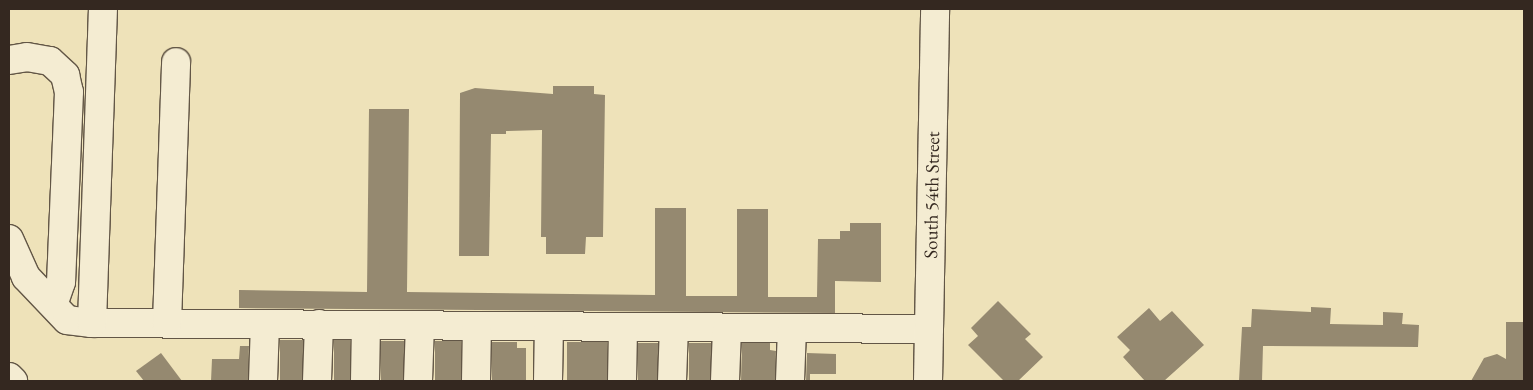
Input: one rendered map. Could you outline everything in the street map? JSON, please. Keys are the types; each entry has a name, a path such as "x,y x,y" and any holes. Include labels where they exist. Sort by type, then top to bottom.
{"street":[{"path":"92,323 103,9"},
{"name":"South 54th Street","path":"928,381 936,9"},
{"path":"9,60 27,56 50,61 65,75 69,92 61,282 53,305"},
{"path":"167,323 176,62"},
{"path":"9,239 26,276 67,320 92,323 929,329"},
{"path":"263,381 265,324"},
{"path":"317,381 319,324"},
{"path":"365,381 366,325"},
{"path":"418,381 420,326"},
{"path":"476,381 477,326"},
{"path":"548,381 549,326"},
{"path":"622,381 623,327"},
{"path":"672,381 674,327"},
{"path":"725,381 727,328"},
{"path":"790,381 792,328"},
{"path":"9,377 13,381"}],"building":[{"path":"553,86 594,86 594,94 605,95 603,237 586,237 585,254 546,254 546,237 541,237 542,130 506,131 506,134 491,134 489,256 459,256 460,93 475,88 553,94"},
{"path":"369,109 409,109 407,292 655,295 655,208 686,208 686,296 737,296 737,209 768,209 768,297 817,297 818,239 840,239 840,231 850,231 850,223 881,223 881,282 835,281 835,313 239,308 239,290 367,292"},
{"path":"998,301 1031,334 1025,339 1043,357 1018,381 1004,381 968,345 978,336 971,328"},
{"path":"1311,307 1331,308 1330,324 1383,325 1383,312 1403,313 1402,324 1419,325 1418,347 1263,346 1262,381 1239,381 1242,327 1251,327 1252,309 1311,312"},
{"path":"1149,308 1160,321 1172,311 1204,345 1164,381 1145,381 1123,357 1130,350 1117,337"},
{"path":"1506,322 1524,322 1524,381 1471,381 1484,358 1497,354 1506,359"},
{"path":"280,340 303,340 303,381 280,381"},
{"path":"334,340 350,340 350,381 334,381"},
{"path":"381,341 404,341 404,381 381,381"},
{"path":"435,341 461,341 461,381 435,381"},
{"path":"492,342 517,342 517,348 526,348 526,381 492,381"},
{"path":"567,342 607,342 607,381 567,381"},
{"path":"638,343 658,343 658,381 638,381"},
{"path":"689,343 711,343 711,381 689,381"},
{"path":"742,343 770,343 770,350 776,351 775,381 741,381"},
{"path":"240,346 249,346 248,381 211,381 212,359 239,359"},
{"path":"161,353 182,381 144,381 136,371"},
{"path":"807,353 836,354 836,374 810,374 810,381 806,381"}]}
